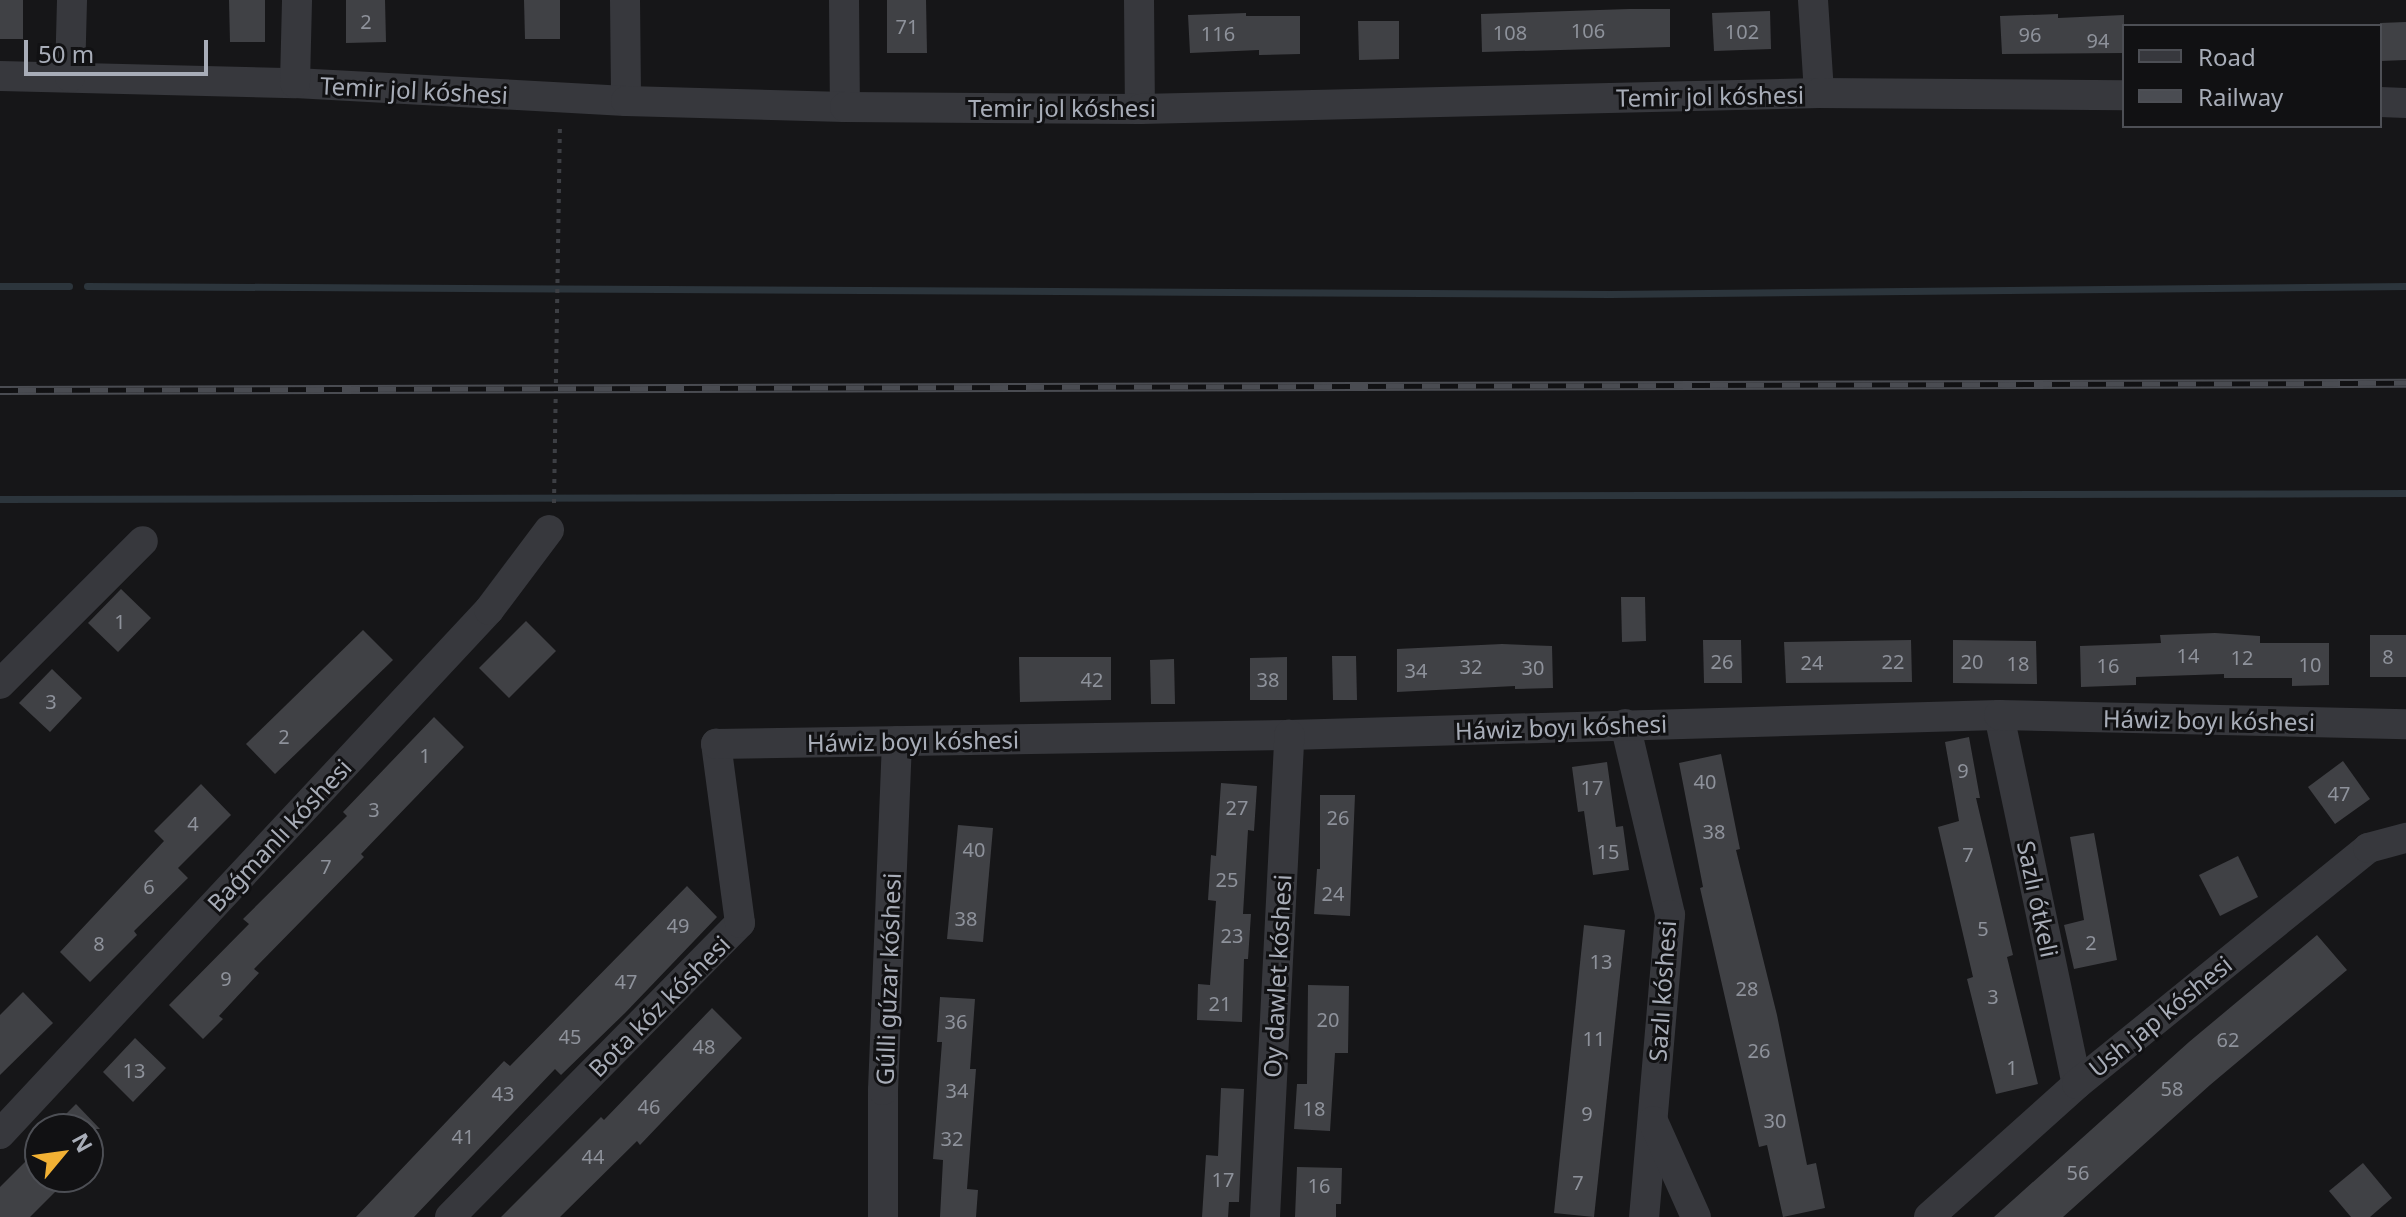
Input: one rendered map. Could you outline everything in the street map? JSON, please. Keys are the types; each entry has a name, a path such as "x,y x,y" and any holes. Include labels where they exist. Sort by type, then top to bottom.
{"street":[{"path":"70,77 72,0"},
{"path":"295,83 297,0"},
{"path":"625,0 626,101"},
{"path":"844,0 845,107"},
{"path":"1139,0 1140,109"},
{"path":"1813,0 1819,93"},
{"name":"Temir jol kóshesi","path":"0,76 295,83 626,101 845,107 1140,109 1819,93 2122,95"},
{"path":"2382,102 2406,103"},
{"name":"Baǵmanlı kóshesi","path":"0,1134 489,610 549,530"},
{"path":"0,684 143,541"},
{"name":"Háwiz boyı kóshesi","path":"716,744 1289,735 1999,715 2406,724"},
{"name":"Sazlı ótkeli","path":"1999,715 2077,1084"},
{"name":"Sazlı kóshesi","path":"1625,724 1670,915 1644,1217"},
{"name":"Oy dawlet kóshesi","path":"1265,1217 1289,735"},
{"name":"Gúlli gúzar kóshesi","path":"883,1217 883,1090 897,741"},
{"name":"Bota kóz kóshesi","path":"450,1217 740,923 716,744"},
{"name":"Ush jap kóshesi","path":"1929,1217 2077,1084 2368,848 2406,838"},
{"name":"Sazlı kóshesi","path":"1652,1120 1696,1217"}],"path":[{"path":"549,530 553,518 561,97"}],"building":[{"path":"0,0 23,0 23,39 0,39"},
{"path":"229,0 265,0 265,42 230,42"},
{"path":"346,0 385,0 386,42 346,43"},
{"path":"524,0 560,0 560,39 525,39"},
{"path":"887,0 926,0 927,53 887,53"},
{"path":"1670,9 1670,47 1482,52 1481,14"},
{"path":"1770,11 1771,49 1714,51 1712,13"},
{"path":"1246,13 1246,16 1300,16 1300,54 1259,55 1259,50 1190,53 1188,15"},
{"path":"2058,14 2058,18 2124,15 2122,53 2002,54 2000,16"},
{"path":"1358,21 1399,21 1399,59 1359,60"},
{"path":"2406,22 2406,60 2382,61 2380,23"},
{"path":"121,589 151,618 118,652 88,623"},
{"path":"1621,597 1645,597 1646,641 1622,642"},
{"path":"526,621 556,651 509,698 479,668"},
{"path":"363,630 393,660 275,774 246,744"},
{"path":"2215,633 2260,636 2260,643 2329,643 2329,685 2292,686 2292,678 2224,678 2224,674 2136,677 2136,685 2081,687 2080,646 2161,643 2160,635"},
{"path":"2370,635 2406,635 2406,677 2370,677"},
{"path":"1703,640 1741,640 1742,683 1704,683"},
{"path":"1911,640 1912,682 1786,683 1784,642"},
{"path":"1953,640 2036,641 2037,684 1953,683"},
{"path":"1502,644 1552,646 1553,688 1515,689 1515,686 1397,692 1397,649"},
{"path":"1332,656 1356,656 1357,700 1333,700"},
{"path":"1019,657 1111,657 1111,700 1020,702"},
{"path":"1287,657 1287,700 1250,700 1250,658"},
{"path":"1174,659 1175,704 1151,704 1150,660"},
{"path":"52,669 82,698 50,732 19,703"},
{"path":"434,717 464,747 361,854 364,857 254,969 259,973 219,1016 223,1019 203,1039 169,1005 249,924 243,919 347,816 343,812"},
{"path":"1969,737 1980,798 1976,798 2013,955 2007,957 2038,1084 1996,1094 1967,979 1973,977 1938,827 1959,821 1945,742"},
{"path":"1721,754 1740,849 1736,850 1777,1015 1807,1165 1816,1163 1825,1208 1783,1217 1767,1145 1759,1147 1700,888 1703,887 1679,763"},
{"path":"2343,761 2370,799 2335,824 2308,787"},
{"path":"1607,762 1616,827 1623,826 1629,870 1593,875 1584,811 1578,812 1572,767"},
{"path":"1221,783 1257,786 1254,831 1248,830 1243,914 1251,914 1248,959 1244,959 1242,1022 1197,1020 1198,984 1210,985 1216,901 1208,900 1211,855 1216,856"},
{"path":"201,784 231,815 178,868 188,878 134,931 137,935 90,982 60,952 164,841 154,831"},
{"path":"1320,795 1355,795 1350,916 1314,914 1317,869 1320,869"},
{"path":"958,825 993,828 983,942 947,939"},
{"path":"2094,833 2117,960 2074,969 2064,925 2084,920 2070,837"},
{"path":"2238,856 2258,897 2220,916 2199,875"},
{"path":"687,886 717,917 625,1013 561,1075 555,1069 414,1217 356,1217 504,1061 510,1066"},
{"path":"1584,925 1625,930 1594,1217 1554,1213"},
{"path":"2317,935 2347,970 2210,1085 2063,1217 1994,1217 2189,1042"},
{"path":"1308,985 1349,986 1348,1053 1335,1053 1330,1131 1294,1129 1297,1084 1307,1084"},
{"path":"23,992 53,1023 0,1075 0,1015"},
{"path":"940,997 975,999 970,1069 976,1069 967,1189 978,1190 976,1217 940,1217 943,1160 933,1159 942,1042 937,1042"},
{"path":"712,1008 742,1038 640,1145 637,1141 560,1217 501,1217 601,1117 604,1120"},
{"path":"135,1038 166,1068 133,1102 103,1072"},
{"path":"1221,1088 1244,1089 1239,1202 1229,1202 1228,1217 1202,1217 1206,1155 1218,1156"},
{"path":"76,1104 85,1113 67,1113"},
{"path":"24,1163 24,1193 54,1193 30,1217 0,1217 0,1187"},
{"path":"2363,1163 2392,1198 2370,1217 2351,1217 2329,1191"},
{"path":"1297,1167 1342,1168 1341,1204 1336,1204 1336,1217 1295,1217"}],"waterway":[{"path":"0,286 69,286"},
{"path":"87,286 1610,294 2406,286"},
{"path":"0,499 2406,493"}],"railway":[{"path":"0,390 2406,383"}]}
